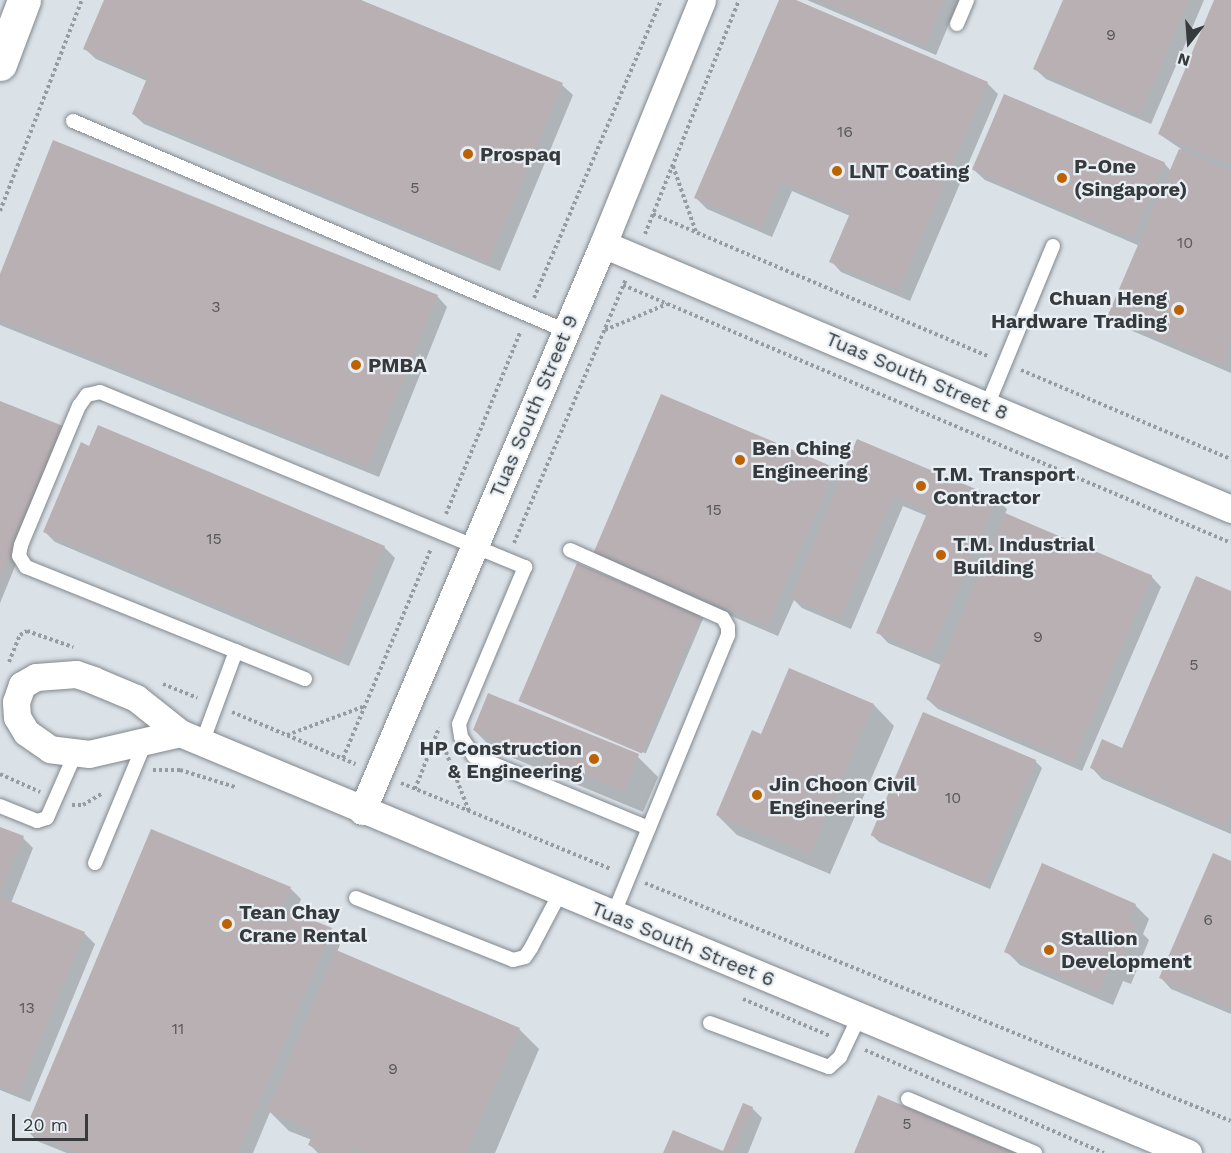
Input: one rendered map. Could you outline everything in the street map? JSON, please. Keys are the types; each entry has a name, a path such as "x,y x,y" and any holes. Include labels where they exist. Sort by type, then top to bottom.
{"street":[{"path":"0,64 24,0"},
{"name":"Tuas South Street 9","path":"362,811 603,244 702,0"},
{"name":"Tuas South Street 8","path":"603,244 1231,509"},
{"name":"Tuas South Street 6","path":"191,738 145,742 89,754 50,749 26,732 17,717 16,702 22,685 36,677 76,674 136,698 191,738 859,1017 1154,1147 1188,1153"}],"lane":[{"path":"957,24 968,0"},
{"path":"72,121 566,331"},
{"path":"987,406 1002,362 1053,246"},
{"path":"305,679 26,567 19,556 79,406 87,395 100,392 525,567 459,724 460,737 474,756 649,828"},
{"path":"570,550 723,618 728,627 728,635 613,915"},
{"path":"191,738 236,651"},
{"path":"95,863 145,742"},
{"path":"0,806 37,821 47,818 76,752"},
{"path":"356,898 513,960 525,957 560,893"},
{"path":"710,1023 829,1067 840,1057 859,1017"},
{"path":"908,1099 1035,1153"}],"path":[{"path":"0,211 82,0"},
{"path":"343,758 661,0"},
{"path":"507,560 673,166 739,0"},
{"path":"673,166 696,233"},
{"path":"653,214 1231,459"},
{"path":"623,285 1231,543"},
{"path":"605,330 668,304"},
{"path":"287,735 365,706"},
{"path":"415,789 442,721"},
{"path":"438,732 469,811"}],"building":[{"path":"104,0 361,0 563,83 489,262 132,114 148,76 83,49"},
{"path":"779,0 796,0 988,82 899,291 829,262 851,211 781,182 762,227 694,198"},
{"path":"819,0 944,0 925,45"},
{"path":"1063,0 1189,0 1140,115 1033,69"},
{"path":"1214,0 1231,0 1231,165 1158,134"},
{"path":"1004,94 1165,162 1133,238 972,169"},
{"path":"53,140 438,295 368,467 0,320 0,274"},
{"path":"1179,149 1231,171 1231,341 1222,364 1108,315"},
{"path":"661,394 835,468 768,626 594,552"},
{"path":"0,401 63,426 0,580"},
{"path":"98,425 385,546 339,656 43,532 81,442 89,446"},
{"name":"T.M. Industrial Building","path":"857,439 997,498 930,655 876,633 928,511 893,496 840,619 790,598"},
{"path":"1005,513 1152,576 1073,761 926,699"},
{"path":"577,563 700,615 642,753 518,701"},
{"path":"1196,576 1231,591 1231,813 1225,826 1090,768 1102,739 1122,748"},
{"path":"789,668 874,704 810,855 716,815 752,730 761,734"},
{"path":"488,693 639,754 624,791 473,730"},
{"path":"923,712 1036,760 984,883 871,835"},
{"path":"0,827 24,836 0,894"},
{"path":"151,829 291,887 283,908 332,928 238,1153 79,1153 25,1130"},
{"path":"1213,853 1231,861 1231,1009 1159,978"},
{"path":"1042,863 1136,904 1129,922 1136,925 1116,971 1109,968 1099,992 1004,952"},
{"path":"0,897 85,932 19,1093 0,1085"},
{"path":"336,950 520,1028 466,1153 366,1153 354,1148 352,1153 326,1153 308,1145 314,1131 267,1111"},
{"path":"878,1095 1017,1153 854,1153"},
{"path":"743,1103 753,1107 733,1153 663,1153 673,1130 723,1151"}],"place":[{"name":"Prospaq","path":"468,154"},
{"name":"LNT Coating","path":"837,171"},
{"name":"P-One (Singapore)","path":"1062,178"},
{"name":"Chuan Heng Hardware Trading","path":"1179,310"},
{"name":"PMBA","path":"356,365"},
{"name":"Ben Ching Engineering","path":"740,460"},
{"name":"T.M. Transport Contractor","path":"921,486"},
{"name":"T.M. Industrial Building","path":"941,555"},
{"name":"HP Construction & Engineering","path":"594,759"},
{"name":"Jin Choon Civil Engineering","path":"757,795"},
{"name":"Tean Chay Crane Rental","path":"227,924"},
{"name":"Stallion Development","path":"1049,950"}]}
